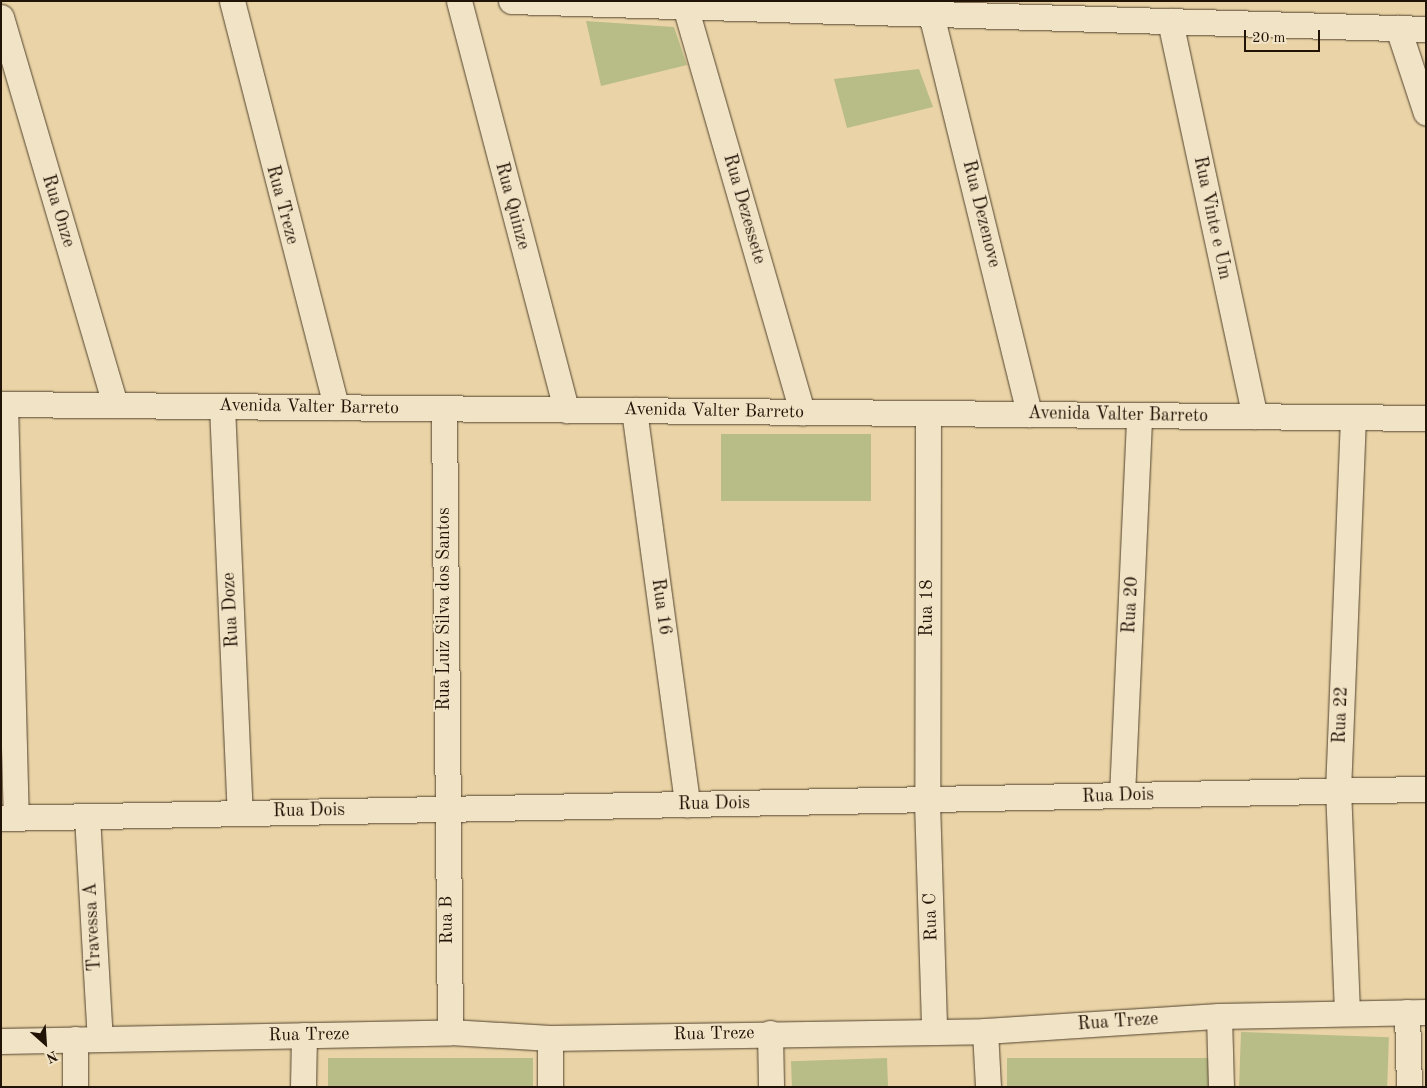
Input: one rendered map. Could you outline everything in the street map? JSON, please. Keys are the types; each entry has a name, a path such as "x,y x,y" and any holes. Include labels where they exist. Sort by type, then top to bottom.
{"street":[{"name":"Rua Treze","path":"232,1 336,407"},
{"name":"Rua Quinze","path":"459,1 566,410"},
{"path":"511,1 1426,28"},
{"name":"Rua Dezessete","path":"685,6 802,412"},
{"name":"Rua Dezenove","path":"931,14 1029,414"},
{"name":"Rua Onze","path":"1,17 115,405"},
{"name":"Rua Vinte e Um","path":"1170,21 1255,416"},
{"path":"1398,28 1426,113"},
{"name":"Avenida Valter Barreto","path":"3,404 1426,418"},
{"path":"3,404 9,818"},
{"name":"Rua Doze","path":"222,406 240,813"},
{"name":"Rua Luiz Silva dos Santos","path":"444,408 445,808"},
{"name":"Rua 16","path":"634,410 687,804"},
{"name":"Rua 18","path":"927,802 928,413"},
{"name":"Rua 20","path":"1122,795 1139,415"},
{"name":"Rua 22","path":"1347,1012 1338,791 1353,417"},
{"name":"Rua Dois","path":"9,818 445,808 927,802 1122,795 1426,789"},
{"name":"Rua C","path":"927,802 934,1031"},
{"name":"Rua B","path":"445,808 450,1032"},
{"name":"Travessa A","path":"87,816 100,1039"},
{"name":"Rua Treze","path":"1,1041 450,1032 550,1038 985,1031 1219,1016 1416,1012"},
{"path":"1409,1087 1416,1012"},
{"path":"1219,1016 1221,1087"},
{"path":"985,1031 988,1087"},
{"path":"770,1033 771,1087"},
{"path":"303,1087 304,1035"},
{"path":"550,1038 550,1087"},
{"path":"75,1039 75,1087"}],"green space":[{"path":"586,21 674,27 687,65 601,86"},
{"path":"919,69 933,107 847,128 834,79"},
{"path":"721,434 871,434 871,501 721,501"},
{"path":"1241,1032 1389,1037 1387,1087 1239,1087"},
{"path":"328,1058 533,1058 533,1087 328,1087"},
{"path":"887,1058 888,1087 792,1087 791,1061"},
{"path":"1007,1058 1212,1058 1212,1087 1007,1087"}]}
